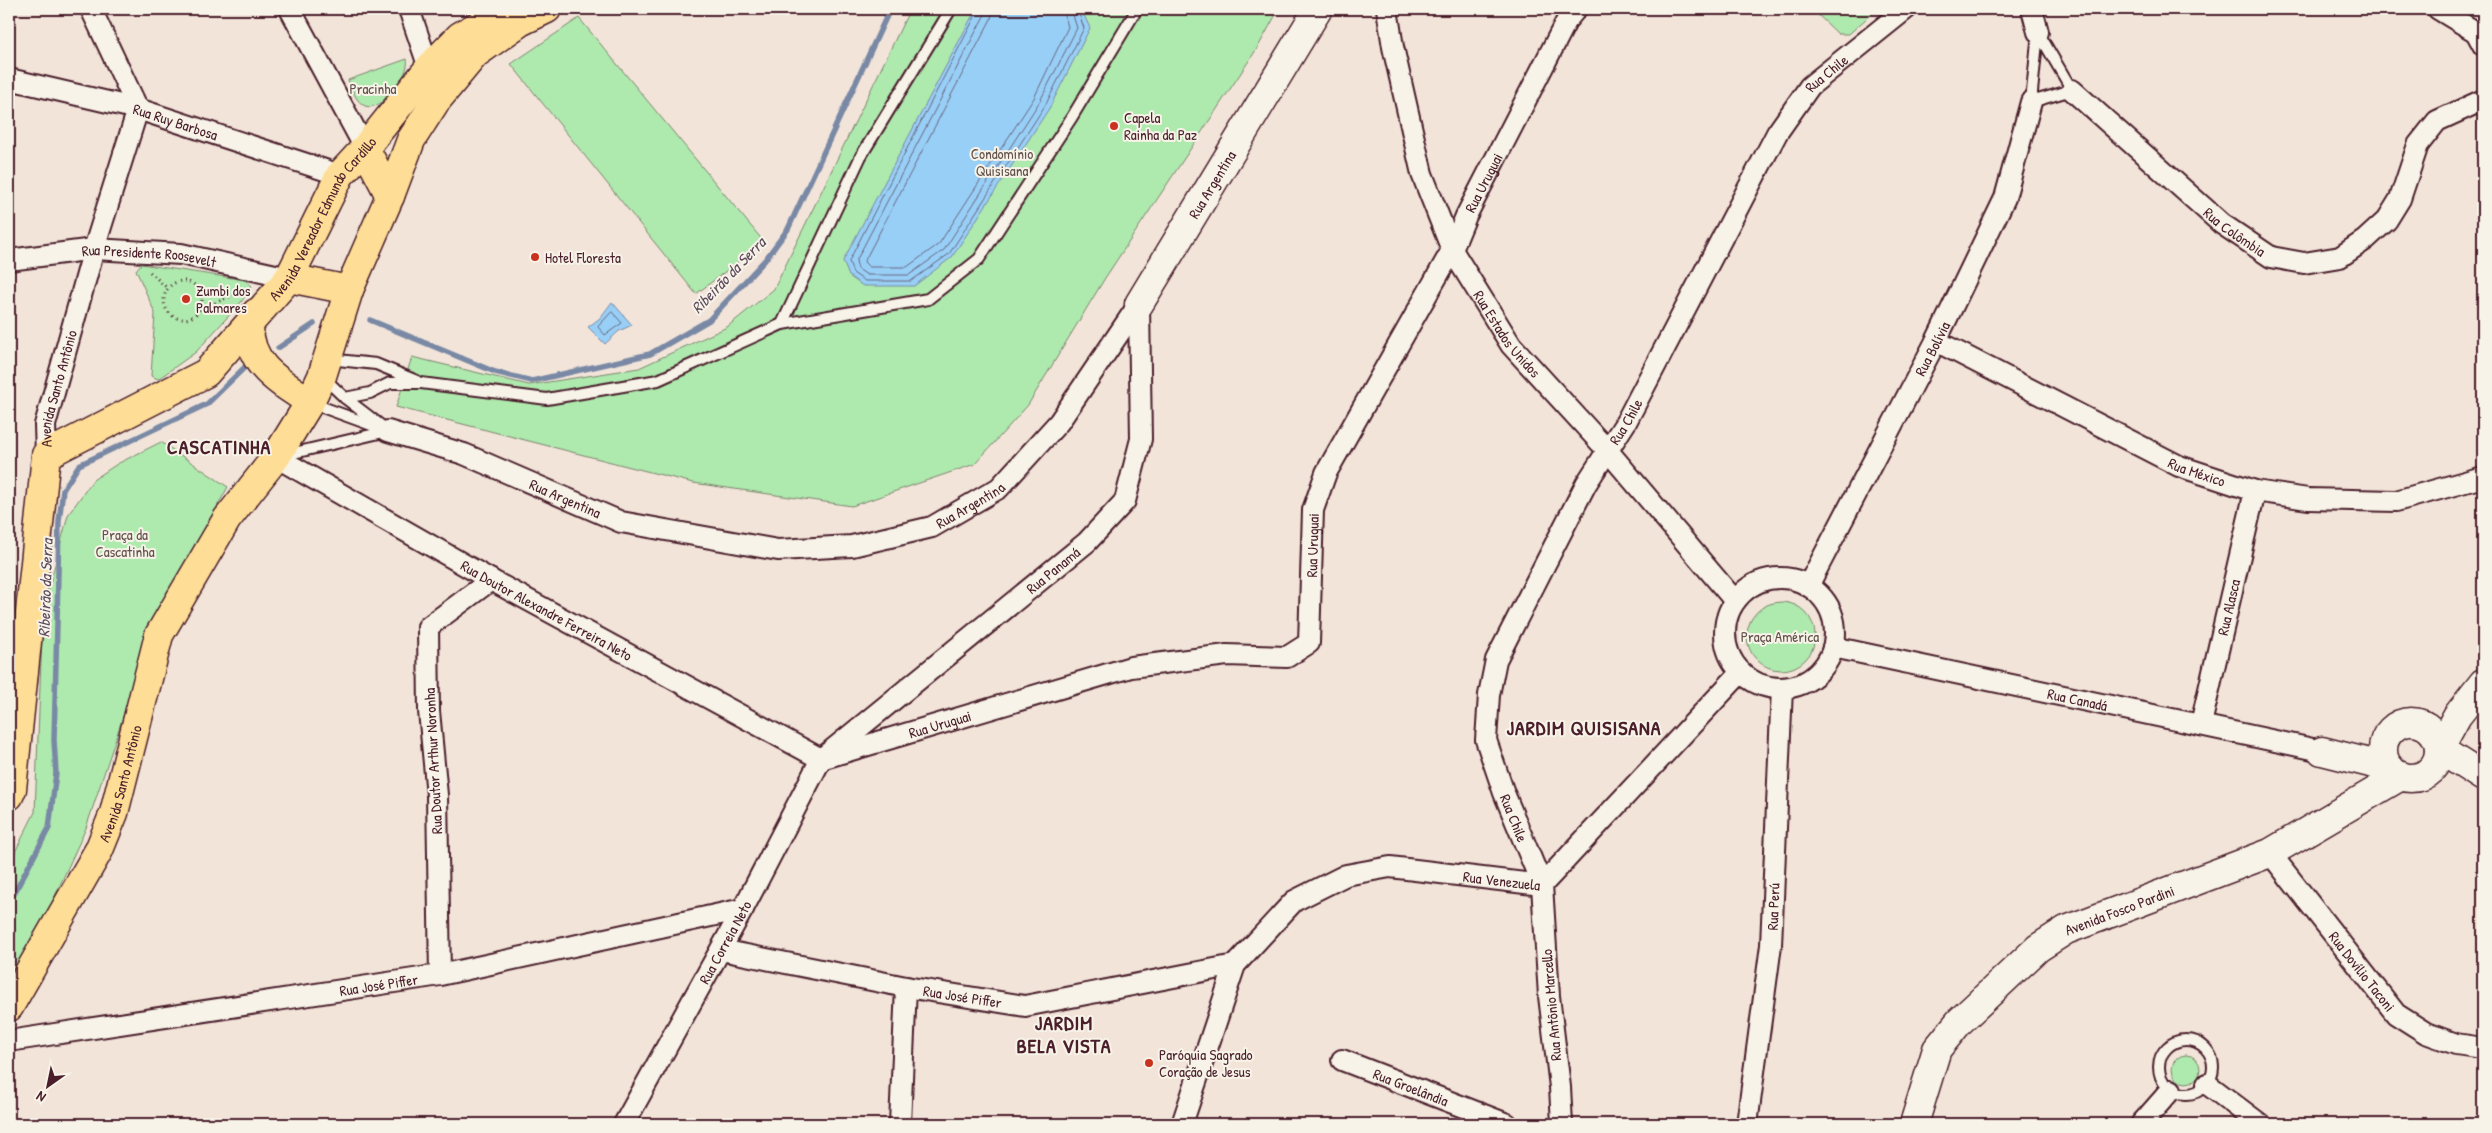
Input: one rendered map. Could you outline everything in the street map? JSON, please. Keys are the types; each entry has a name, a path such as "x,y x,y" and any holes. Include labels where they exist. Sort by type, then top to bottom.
{"main road":[{"name":"Avenida Vereador Edmundo Cardillo","path":"46,455 206,373 256,297 288,278 340,175 365,148 429,68 460,36 506,9"},
{"path":"256,297 249,324 250,346 256,358 274,377 310,402 350,290 390,196 410,140 436,101 475,54 520,22 547,9"},
{"path":"365,148 390,196"},
{"path":"288,278 350,290"},
{"name":"Avenida Santo Antônio","path":"9,1007 99,850 114,813 159,635 227,519 276,457 310,402"},
{"name":"Avenida Santo Antônio","path":"9,796 12,788 46,455"}],"street":[{"path":"91,9 138,109"},
{"path":"290,9 365,148"},
{"path":"409,9 429,68"},
{"name":"Rua Argentina","path":"388,431 464,454 621,522 778,550 852,546 932,527 999,488 1059,422 1139,304 1318,9"},
{"name":"Rua Estados Unidos","path":"1387,9 1393,47 1422,174 1452,250 1511,345 1608,451 1734,601"},
{"name":"Rua Uruguai","path":"821,759 1132,667 1227,655 1287,657 1309,643 1313,510 1326,473 1452,250 1466,216 1563,28 1576,9"},
{"name":"Rua Chile","path":"1542,885 1504,793 1486,740 1489,695 1496,660 1586,484 1626,422 1777,133 1810,86 1906,9"},
{"path":"2032,9 2038,32"},
{"path":"2438,9 2476,32 2483,45"},
{"name":"Rua Ruy Barbosa","path":"9,79 138,109 340,175"},
{"name":"Rua Colômbia","path":"2072,90 2222,224 2271,256 2304,263 2340,257 2365,240 2386,220 2400,199 2418,145 2438,121 2483,100"},
{"name":"Rua Bolívia","path":"1808,586 1936,340 2004,198 2031,102"},
{"name":"Avenida Santo Antônio","path":"46,455 45,424 94,249 138,109"},
{"name":"Rua Presidente Roosevelt","path":"9,260 94,249 181,254 288,278"},
{"name":"Rua Panamá","path":"821,759 1087,542 1125,501 1141,439 1139,304"},
{"name":"Rua México","path":"1936,340 2178,466 2255,491 2308,498 2396,501 2483,477"},
{"name":"Rua Doutor Alexandre Ferreira Neto","path":"276,457 491,580 821,759"},
{"name":"Rua Alasca","path":"2201,724 2255,491"},
{"path":"1784,578 1808,586 1822,597 1831,612 1835,630 1833,647 1826,663 1815,676 1800,684 1782,688 1760,684 1741,672 1732,660 1726,645 1724,630 1734,601 1746,589 1760,581 1784,578"},
{"name":"Rua Doutor Arthur Noronha","path":"440,975 436,795 429,711 428,627 491,580"},
{"name":"Rua Canadá","path":"1833,647 2201,724 2322,752"},
{"name":"Rua Venezuela","path":"1235,965 1294,901 1346,875 1390,867 1542,885 1741,672"},
{"path":"2387,736 2383,752 2403,774 2425,775 2436,764 2439,749 2457,716 2483,683"},
{"name":"Rua Perú","path":"1747,1124 1771,945 1782,688"},
{"path":"2322,752 2387,736 2400,724 2457,716"},
{"path":"2417,723 2433,732 2439,749 2483,778"},
{"path":"2322,752 2403,774 2483,778"},
{"name":"Rua Correia Neto","path":"624,1124 721,950 821,759"},
{"name":"Avenida Fosco Pardini","path":"1914,1124 1937,1049 1959,1022 2038,948 2066,930 2270,853 2403,774"},
{"name":"Rua Dovílio Taconi","path":"2270,853 2396,1014 2426,1033 2456,1044 2483,1048"},
{"name":"Rua Antônio Marcello","path":"1542,885 1549,996 1560,1087 1562,1124"},
{"name":"Rua José Piffer","path":"9,1041 440,975 743,909"},
{"name":"Rua José Piffer","path":"721,950 906,987 1025,1006 1235,965"},
{"path":"1185,1122 1235,965"},
{"path":"900,1124 906,987"},
{"name":"Rua Groelândia","path":"1342,1060 1507,1124"},
{"path":"2207,1084 2260,1124"},
{"path":"2141,1124 2171,1090"}],"lane":[{"path":"782,324 861,156 951,9"},
{"path":"345,398 370,393 390,383 421,383 547,399 658,380 782,324 928,299 979,259 1067,126 1137,9"},
{"path":"2038,32 2072,90 2031,102 2038,32"},
{"path":"324,367 376,364 421,383"},
{"name":"Rua Argentina","path":"324,367 345,398 388,431"},
{"name":"Rua Argentina","path":"310,402 388,431"},
{"name":"Rua Argentina","path":"276,457 388,431"},
{"path":"2180,1041 2198,1044 2211,1057 2213,1066 2207,1084 2194,1093 2178,1093 2171,1090 2160,1077 2160,1058 2172,1044 2180,1041"}],"path":[{"path":"147,270 167,288"},
{"path":"201,309 203,297 197,285 191,282 178,281 167,288 164,294 165,307 173,316 180,319 192,318 201,309 256,297"}],"green space":[{"name":"Condomínio Quisisana","path":"910,9 1279,9 1258,47 1105,278 1028,405 975,464 852,506 693,483 396,407 412,357 529,385 639,368 727,327 774,289"},
{"path":"1812,9 1877,9 1849,34 1838,34"},
{"path":"579,18 764,242 696,294 511,64"},
{"name":"Pracinha","path":"407,59 405,74 387,98 372,107 365,106 359,101 348,80"},
{"path":"141,264 245,280 252,286 242,301 196,352 158,379 151,376 155,313 136,270"},
{"name":"Praça da Cascatinha","path":"161,442 228,487 158,611 86,828 35,940 9,980 9,864 35,812 43,611 68,515 93,480 117,464"},
{"name":"Praça América","path":"1781,602 1794,605 1805,612 1812,623 1815,636 1812,649 1805,660 1794,667 1781,670 1768,667 1757,660 1750,649 1747,636 1750,623 1757,612 1768,605"},
{"path":"2186,1055 2196,1059 2200,1069 2196,1079 2186,1083 2176,1079 2172,1069 2176,1059"}],"water":[{"path":"976,9 1081,9 1090,28 1050,107 952,257 914,286 863,286 849,276 843,261"},
{"path":"612,302 632,325 619,331 605,344 588,327 600,318"}],"waterway":[{"name":"Ribeirão da Serra","path":"370,320 495,372 532,381 650,354 709,320 765,260 788,229 890,9"},
{"name":"Ribeirão da Serra","path":"278,348 314,324"},
{"name":"Ribeirão da Serra","path":"9,903 49,828 56,773 54,740 59,521 63,490 79,465 207,404 246,366"}],"place":[{"name":"Capela Rainha da Paz","path":"1114,126"},
{"name":"Hotel Floresta","path":"535,257"},
{"name":"Zumbi dos Palmares","path":"186,299"},
{"name":"Paróquia Sagrado Coração de Jesus","path":"1149,1063"}],"district":[{"name":"CASCATINHA","path":"219,446"},
{"name":"JARDIM QUISISANA","path":"1584,727"},
{"name":"JARDIM BELA VISTA","path":"1064,1034"}]}
